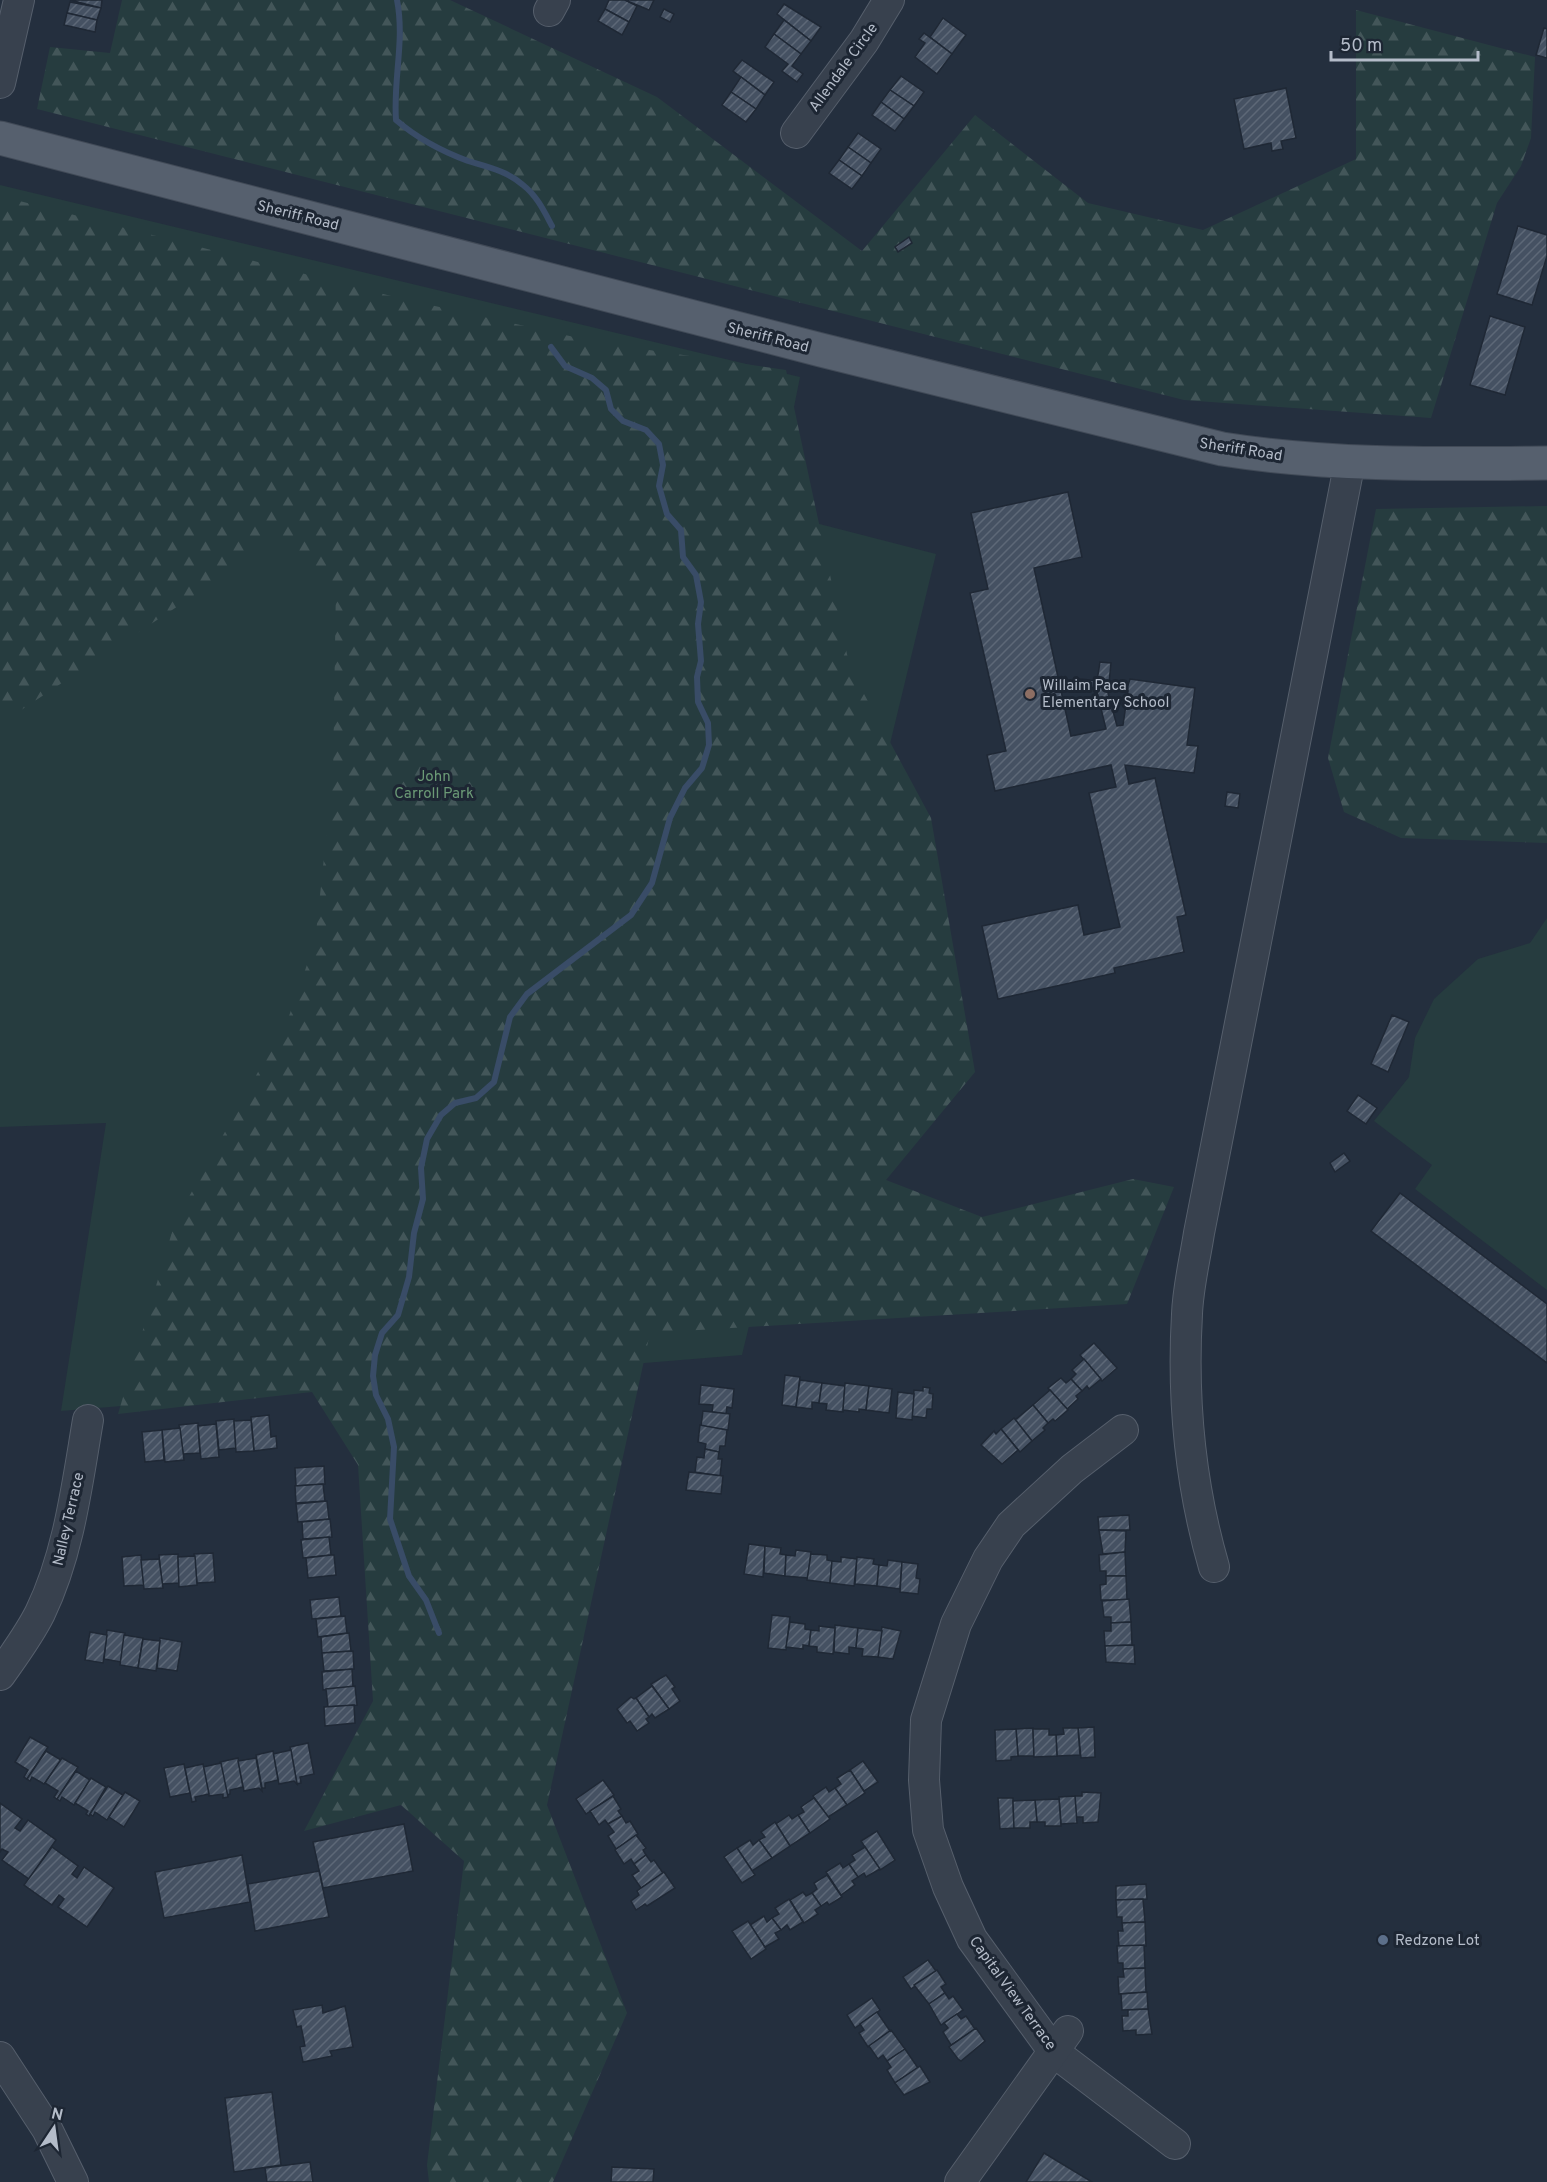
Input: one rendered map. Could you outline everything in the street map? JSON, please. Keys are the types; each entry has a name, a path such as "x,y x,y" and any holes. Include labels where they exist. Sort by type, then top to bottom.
{"main road":[{"name":"Sheriff Road","path":"0,138 1095,420 1222,449 1350,461 1547,463"}],"street":[{"path":"0,83 19,0"},
{"name":"Allendale Circle","path":"796,133 864,41 889,0"},
{"path":"1214,1568 1200,1521 1190,1464 1186,1378 1187,1312 1201,1221 1350,461"},
{"name":"Nalley Terrace","path":"0,1675 39,1614 58,1567 73,1508 88,1420"},
{"name":"Capital View Terrace","path":"1123,1430 1072,1469 1011,1525 988,1559 957,1624 926,1720 924,1780 928,1830 948,1887 972,1939 1061,2041 1175,2144"},
{"path":"960,2182 1061,2041"},
{"path":"0,2057 47,2129 73,2182"}],"green space":[{"path":"122,0 450,0 657,97 862,251 975,115 1088,203 1203,230 1356,159 1356,10 1535,57 1531,138 1521,166 1497,203 1431,418 1184,400 37,109 50,47 110,53"},
{"name":"John Carroll Park","path":"0,185 800,377 773,512 936,554 742,1355 61,1411 106,1123 0,1127"},
{"name":"John Carroll Park","path":"0,196 399,298 601,343 786,370 850,668 931,818 975,1072 886,1180 982,1217 1133,1179 1174,1187 1127,1304 650,1333 547,1805 627,2013 553,2182 429,2182 427,2165 464,1861 401,1805 304,1831 373,1701 358,1465 312,1392 118,1414 175,1222 289,1016 315,942 333,773 336,584 274,530 243,563 0,724"},
{"path":"1547,506 1547,843 1401,838 1344,812 1328,758 1376,509"},
{"path":"1547,918 1547,1290 1415,1189 1432,1165 1374,1121 1409,1077 1415,1038 1434,999 1478,959 1530,943"}],"building":[{"path":"70,0 102,0 101,8"},
{"path":"609,0 625,0 637,6 629,22 605,9"},
{"path":"625,0 654,0 649,10"},
{"path":"70,2 101,8 97,20 67,13"},
{"path":"784,4 821,27 811,41 777,14"},
{"path":"605,9 629,22 622,35 598,21"},
{"path":"664,9 674,14 670,22 660,17"},
{"path":"67,13 97,20 95,32 64,25"},
{"path":"943,18 966,35 952,54 930,37"},
{"path":"784,20 811,41 801,54 774,34"},
{"path":"1544,28 1547,29 1547,58 1536,55"},
{"path":"924,33 952,54 937,74 915,57 925,43 919,39"},
{"path":"774,34 801,54 792,66 803,74 797,82 782,71 788,64 765,47"},
{"path":"742,60 774,82 765,95 733,71"},
{"path":"901,76 924,92 914,106 890,90"},
{"path":"741,77 765,95 756,109 731,92"},
{"path":"1286,88 1296,138 1281,141 1283,149 1272,151 1271,143 1244,149 1234,99"},
{"path":"890,90 914,106 904,119 881,102"},
{"path":"731,92 756,109 746,122 722,105"},
{"path":"881,102 904,119 895,131 872,115"},
{"path":"858,133 881,149 871,163 848,147"},
{"path":"848,147 871,163 862,176 839,160"},
{"path":"839,160 862,176 852,189 829,173"},
{"path":"1518,226 1547,235 1547,256 1532,305 1497,294"},
{"path":"909,237 912,243 898,252 895,247"},
{"path":"1490,316 1525,327 1505,395 1470,385"},
{"path":"1068,492 1082,557 1034,568 1071,736 1106,729 1096,688 1073,685 1074,678 1097,681 1100,662 1111,663 1109,683 1128,685 1130,679 1195,688 1187,745 1198,746 1194,773 1125,765 1129,784 1155,778 1186,915 1177,917 1184,952 1114,968 1115,973 998,999 982,926 1078,905 1084,935 1120,927 1089,793 1116,787 1111,765 995,791 987,755 1006,751 970,593 988,589 971,513","holes":["1107,689 1128,691 1123,725 1117,726"]},
{"path":"1227,792 1240,794 1238,808 1225,806"},
{"path":"1392,1015 1409,1022 1388,1072 1371,1064"},
{"path":"1358,1095 1377,1108 1366,1124 1347,1111"},
{"path":"1344,1153 1350,1161 1335,1172 1330,1163"},
{"path":"1400,1193 1547,1304 1547,1363 1371,1231"},
{"path":"1094,1343 1117,1368 1102,1381 1080,1355"},
{"path":"1084,1359 1101,1379 1089,1389 1087,1386 1082,1391 1071,1379 1076,1374 1072,1370"},
{"path":"785,1375 800,1377 796,1407 782,1405"},
{"path":"1061,1378 1066,1383 1071,1379 1082,1391 1076,1396 1078,1399 1067,1409 1048,1388"},
{"path":"800,1380 822,1383 819,1403 812,1402 812,1409 796,1407"},
{"path":"822,1383 845,1386 843,1412 826,1410 827,1404 819,1403"},
{"path":"845,1383 869,1386 866,1410 859,1409 859,1412 843,1410"},
{"path":"701,1385 734,1389 732,1408 727,1407 726,1414 712,1412 713,1405 699,1404"},
{"path":"869,1386 892,1389 889,1413 866,1410"},
{"path":"923,1387 930,1388 929,1393 933,1394 932,1409 927,1409 926,1418 912,1416 914,1390 923,1391"},
{"path":"1050,1390 1068,1410 1055,1421 1053,1419 1048,1423 1033,1405"},
{"path":"898,1392 914,1394 912,1420 896,1418"},
{"path":"1033,1405 1048,1423 1043,1428 1045,1430 1032,1441 1015,1420"},
{"path":"703,1411 730,1414 728,1430 701,1426"},
{"path":"269,1415 271,1437 276,1436 277,1448 254,1451 251,1417"},
{"path":"1014,1418 1032,1441 1020,1452 1001,1429"},
{"path":"234,1419 236,1448 219,1450 216,1421"},
{"path":"251,1420 254,1451 236,1452 234,1421"},
{"path":"198,1423 200,1453 183,1454 179,1425"},
{"path":"216,1424 219,1457 201,1459 198,1426"},
{"path":"700,1425 727,1430 725,1446 720,1446 719,1452 705,1449 706,1444 698,1442"},
{"path":"180,1428 184,1460 165,1462 162,1430"},
{"path":"1001,1429 1018,1450 1002,1464 981,1445 994,1431 996,1434"},
{"path":"162,1430 164,1460 145,1462 142,1432"},
{"path":"705,1449 719,1452 718,1459 722,1459 720,1476 695,1472 697,1457 704,1458"},
{"path":"324,1466 325,1484 296,1486 295,1468"},
{"path":"689,1472 723,1476 721,1494 686,1490"},
{"path":"323,1484 325,1501 296,1503 295,1486"},
{"path":"327,1501 329,1519 298,1522 296,1504"},
{"path":"1129,1515 1130,1530 1099,1530 1098,1517"},
{"path":"330,1519 332,1537 303,1539 302,1522"},
{"path":"1099,1530 1126,1531 1125,1552 1103,1554"},
{"path":"329,1537 331,1555 303,1558 301,1540"},
{"path":"749,1544 765,1546 763,1577 744,1574"},
{"path":"765,1546 781,1548 780,1554 786,1555 785,1576 764,1573"},
{"path":"796,1550 811,1552 808,1578 785,1576 786,1555 795,1556"},
{"path":"1125,1552 1126,1576 1106,1576 1106,1571 1100,1571 1099,1555"},
{"path":"213,1553 215,1582 197,1583 194,1554"},
{"path":"178,1554 179,1583 162,1584 159,1555"},
{"path":"811,1554 827,1555 827,1560 832,1561 830,1583 807,1580"},
{"path":"141,1555 144,1585 124,1586 122,1557"},
{"path":"334,1555 336,1575 308,1578 306,1558"},
{"path":"195,1556 197,1585 179,1587 178,1557"},
{"path":"841,1557 857,1559 854,1586 830,1583 832,1561 841,1562"},
{"path":"857,1557 874,1559 873,1564 879,1565 877,1586 855,1584"},
{"path":"159,1559 163,1588 144,1589 141,1560"},
{"path":"888,1560 902,1562 900,1589 877,1586 879,1565 887,1566"},
{"path":"902,1562 918,1564 916,1578 920,1579 918,1594 900,1592"},
{"path":"1106,1576 1126,1576 1127,1600 1101,1600 1100,1585 1106,1584"},
{"path":"339,1597 341,1616 312,1619 310,1600"},
{"path":"1129,1599 1131,1622 1111,1623 1111,1617 1104,1617 1102,1601"},
{"path":"772,1615 790,1617 786,1650 768,1648"},
{"path":"345,1616 347,1633 318,1637 316,1619"},
{"path":"790,1622 805,1624 805,1629 811,1630 809,1646 803,1645 803,1649 786,1647"},
{"path":"1131,1622 1132,1645 1105,1646 1104,1631 1111,1631 1111,1623"},
{"path":"835,1625 858,1628 856,1648 849,1647 849,1654 834,1652"},
{"path":"819,1626 835,1628 833,1654 817,1652 817,1647 809,1646 811,1630 819,1631"},
{"path":"882,1627 901,1631 893,1659 878,1657"},
{"path":"858,1628 882,1631 878,1657 862,1656 863,1649 856,1648"},
{"path":"107,1630 125,1633 121,1662 104,1659"},
{"path":"90,1632 107,1635 103,1663 85,1660"},
{"path":"349,1633 351,1651 322,1653 321,1637"},
{"path":"124,1635 143,1638 138,1668 120,1665"},
{"path":"160,1638 182,1642 177,1671 157,1668"},
{"path":"143,1639 160,1641 156,1671 138,1668"},
{"path":"1134,1645 1135,1664 1106,1662 1105,1646"},
{"path":"353,1651 354,1669 324,1671 322,1653"},
{"path":"352,1669 353,1687 323,1690 322,1672"},
{"path":"666,1675 675,1687 672,1689 680,1701 669,1709 651,1684"},
{"path":"355,1686 357,1705 328,1707 326,1689"},
{"path":"652,1686 669,1709 655,1718 652,1714 649,1717 636,1698"},
{"path":"631,1697 636,1698 649,1717 646,1719 649,1723 637,1731 630,1721 627,1723 617,1709"},
{"path":"354,1705 355,1723 325,1726 324,1707"},
{"path":"1094,1727 1095,1757 1081,1758 1078,1728"},
{"path":"1033,1728 1034,1756 1018,1756 1016,1729"},
{"path":"1063,1728 1078,1728 1080,1755 1057,1756 1056,1735 1064,1734"},
{"path":"1016,1729 1018,1756 1011,1757 1011,1760 996,1761 995,1730"},
{"path":"1033,1729 1049,1729 1049,1735 1056,1735 1057,1756 1034,1757"},
{"path":"30,1737 48,1747 27,1779 24,1777 28,1770 15,1762"},
{"path":"308,1743 314,1774 300,1777 301,1783 297,1784 290,1747"},
{"path":"291,1750 297,1784 294,1781 279,1784 273,1754"},
{"path":"46,1751 61,1760 44,1784 32,1777 30,1781 27,1779"},
{"path":"273,1751 278,1780 265,1783 265,1788 262,1788 256,1755"},
{"path":"62,1758 78,1767 57,1799 54,1797 58,1791 45,1783"},
{"path":"238,1758 243,1787 230,1790 230,1794 227,1795 220,1762"},
{"path":"256,1758 262,1791 259,1788 244,1791 238,1761"},
{"path":"863,1761 878,1782 864,1791 850,1770"},
{"path":"221,1763 228,1797 223,1798 223,1794 209,1796 203,1767"},
{"path":"184,1764 190,1793 170,1797 164,1768"},
{"path":"203,1764 209,1794 195,1797 196,1801 192,1802 185,1768"},
{"path":"850,1770 865,1793 847,1805 835,1788 841,1784 837,1778"},
{"path":"76,1771 90,1780 74,1805 62,1797 60,1801 57,1799"},
{"path":"91,1778 106,1787 89,1816 86,1814 88,1811 75,1803"},
{"path":"603,1780 614,1795 586,1814 576,1799"},
{"path":"108,1786 123,1795 107,1820 95,1812 93,1816 90,1814"},
{"path":"826,1787 829,1792 835,1788 847,1805 828,1817 813,1796"},
{"path":"125,1792 140,1801 124,1827 109,1817"},
{"path":"1082,1792 1101,1793 1098,1822 1083,1823 1083,1817 1076,1817 1075,1796 1082,1796"},
{"path":"613,1796 621,1809 618,1811 622,1816 608,1824 605,1820 599,1825 590,1811"},
{"path":"1075,1796 1077,1823 1061,1824 1059,1797"},
{"path":"814,1798 830,1819 810,1833 798,1815 804,1812 801,1807"},
{"path":"998,1798 1013,1798 1014,1828 1000,1829"},
{"path":"1059,1799 1061,1826 1045,1826 1045,1822 1037,1822 1035,1800"},
{"path":"1035,1800 1037,1822 1030,1822 1030,1828 1014,1828 1013,1801"},
{"path":"0,1803 22,1819 15,1828 20,1831 28,1820 56,1840 29,1879 2,1860 8,1852 2,1849 0,1852"},
{"path":"789,1815 792,1819 798,1815 810,1833 790,1846 776,1824"},
{"path":"622,1816 626,1823 630,1821 638,1834 616,1849 608,1836 614,1832 608,1824"},
{"path":"775,1822 790,1846 772,1858 759,1840 765,1837 761,1832"},
{"path":"404,1824 413,1871 323,1888 313,1842"},
{"path":"877,1831 895,1860 880,1870 861,1841"},
{"path":"636,1835 646,1848 643,1850 646,1855 634,1864 631,1859 624,1864 615,1850"},
{"path":"750,1840 753,1845 759,1840 772,1858 752,1871 737,1848"},
{"path":"52,1847 78,1866 72,1874 77,1878 84,1867 114,1888 87,1927 58,1907 64,1899 59,1895 52,1905 24,1885"},
{"path":"865,1847 880,1869 866,1877 864,1873 858,1877 849,1864 855,1860 852,1855"},
{"path":"737,1848 755,1875 742,1883 724,1857"},
{"path":"242,1855 250,1902 164,1918 155,1872"},
{"path":"646,1855 651,1862 654,1860 663,1873 641,1888 632,1875 639,1871 634,1864"},
{"path":"840,1863 843,1868 849,1864 858,1877 852,1881 855,1885 841,1895 826,1872"},
{"path":"319,1871 329,1917 255,1931 248,1884"},
{"path":"664,1872 675,1888 647,1906 645,1904 636,1910 631,1901 639,1895 637,1891"},
{"path":"827,1875 842,1897 829,1905 827,1902 821,1906 812,1893 817,1889 814,1883"},
{"path":"1146,1884 1147,1899 1116,1900 1116,1886"},
{"path":"803,1892 806,1896 812,1893 821,1906 815,1910 818,1914 804,1923 790,1900"},
{"path":"789,1899 803,1922 790,1930 787,1925 781,1930 772,1918 779,1914 775,1908"},
{"path":"1143,1899 1145,1922 1122,1923 1122,1917 1117,1917 1116,1900"},
{"path":"764,1916 767,1922 772,1918 781,1930 775,1933 779,1939 765,1947 750,1925"},
{"path":"748,1921 766,1949 751,1959 732,1931"},
{"path":"1145,1922 1146,1946 1119,1946 1118,1931 1123,1931 1122,1923"},
{"path":"1144,1945 1145,1968 1123,1969 1123,1963 1118,1963 1117,1946"},
{"path":"928,1960 936,1971 911,1989 903,1977"},
{"path":"1145,1968 1146,1992 1119,1994 1118,1977 1124,1977 1123,1969"},
{"path":"937,1970 946,1984 941,1987 945,1993 929,2004 914,1985"},
{"path":"1147,1992 1148,2009 1122,2010 1121,1994"},
{"path":"945,1993 949,1999 953,1996 963,2010 941,2025 929,2004"},
{"path":"872,1998 880,2010 855,2028 847,2015"},
{"path":"322,2005 323,2013 345,2006 353,2047 330,2051 332,2056 303,2062 300,2047 305,2046 301,2026 297,2027 293,2010"},
{"path":"1148,2009 1152,2034 1136,2035 1136,2030 1123,2031 1122,2016 1128,2016 1128,2010"},
{"path":"877,2012 890,2031 868,2047 859,2033 864,2030 860,2024"},
{"path":"957,2014 961,2019 966,2016 975,2029 951,2045 943,2032 948,2028 944,2023"},
{"path":"976,2028 985,2041 961,2061 949,2047"},
{"path":"891,2030 905,2049 887,2061 883,2055 878,2059 869,2046"},
{"path":"905,2049 918,2068 895,2083 887,2070 891,2067 887,2061"},
{"path":"920,2066 930,2082 904,2095 895,2083"},
{"path":"272,2092 281,2165 234,2172 225,2098"},
{"path":"1044,2153 1092,2182 1026,2182"},
{"path":"310,2162 313,2182 267,2182 265,2168"},
{"path":"612,2167 654,2169 653,2182 611,2182"}],"waterway":[{"path":"397,0 400,30 396,120 439,149 497,170 517,180 536,199 552,226"},
{"path":"439,1633 426,1600 409,1576 390,1519 394,1447 388,1419 376,1395 373,1376 375,1355 382,1333 398,1315 409,1277 414,1233 423,1199 421,1168 427,1139 441,1115 455,1103 476,1098 494,1082 510,1017 527,994 631,915 652,883 670,818 685,788 702,768 709,745 708,723 698,702 697,677 701,661 698,624 701,602 696,575 683,557 681,530 667,514 659,486 663,465 659,444 646,430 623,421 611,409 606,390 592,378 565,366 551,347"}],"place":[{"name":"Willaim Paca Elementary School","path":"1030,694"},
{"name":"Redzone Lot","path":"1383,1940"}]}
